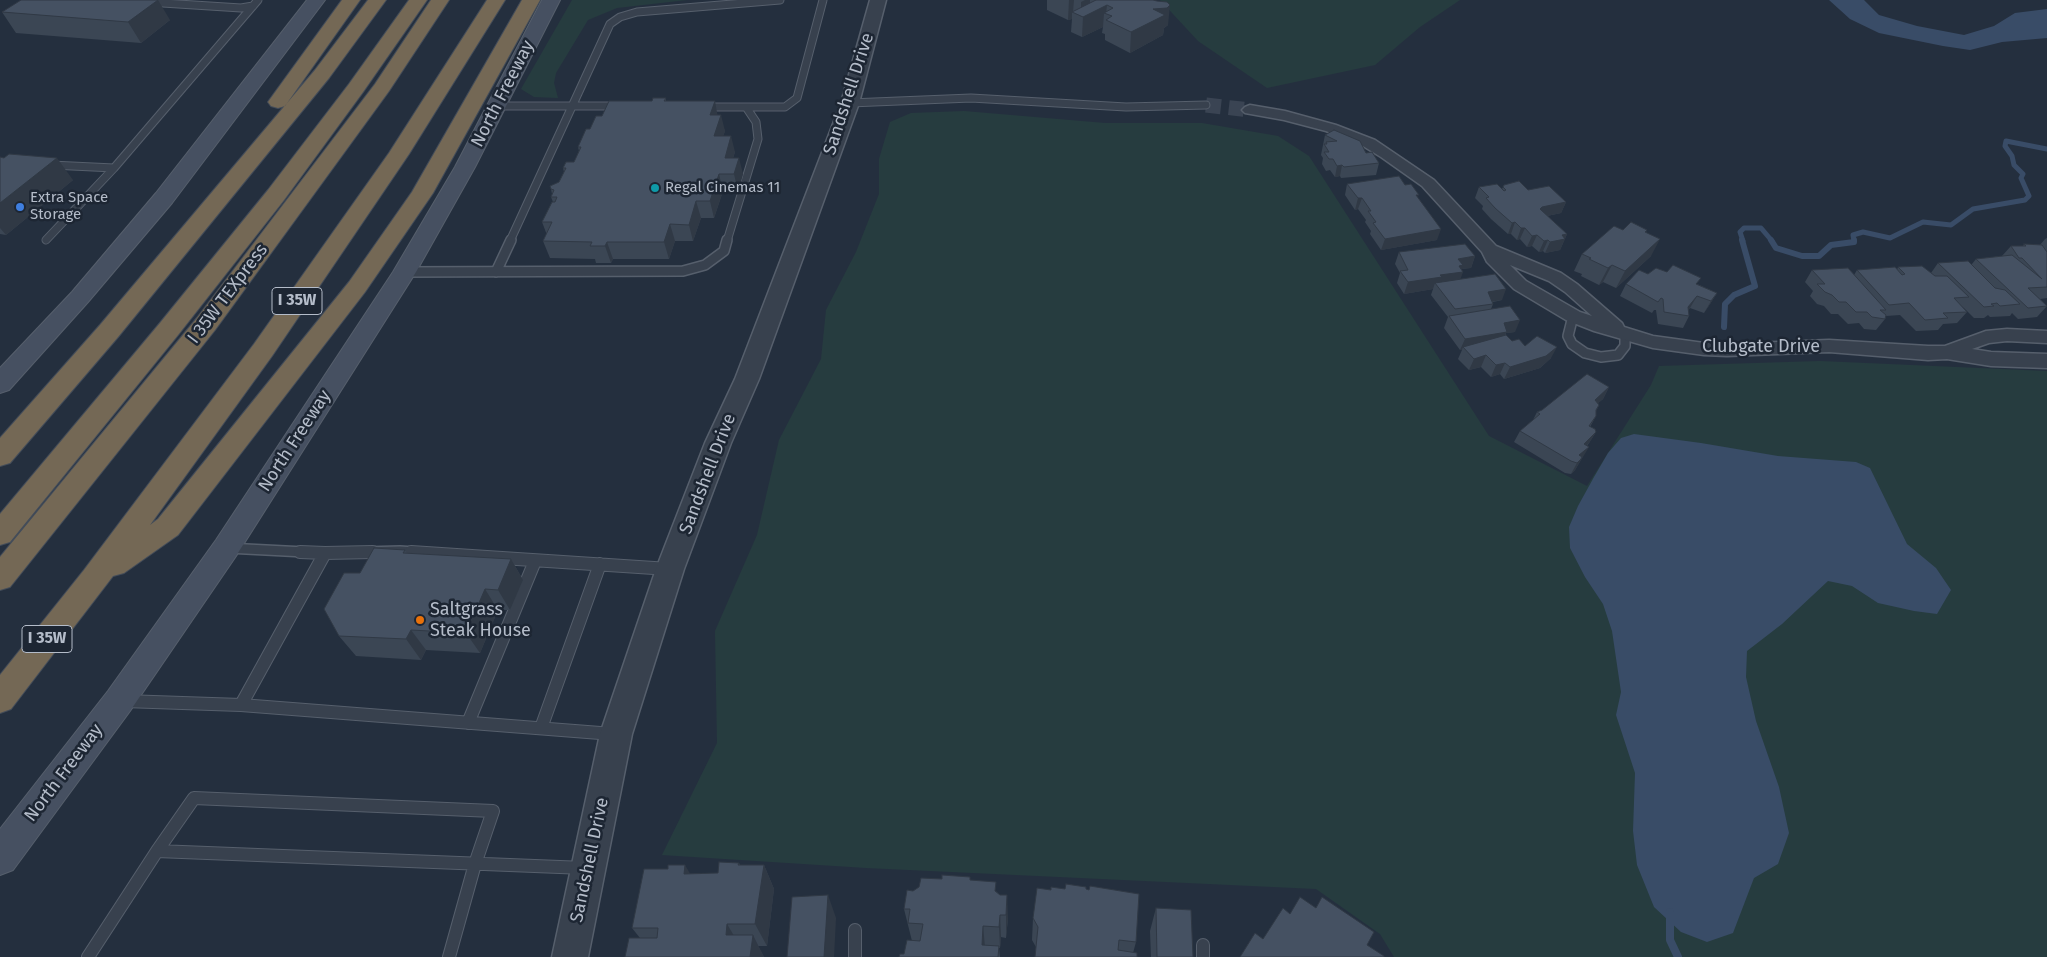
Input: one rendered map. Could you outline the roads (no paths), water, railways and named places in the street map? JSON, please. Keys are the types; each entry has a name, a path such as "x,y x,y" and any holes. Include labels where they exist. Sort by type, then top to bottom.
{"highway":[{"path":"109,331 108,308 204,195 269,113 351,0"},
{"path":"0,456 109,331 322,74 377,0"},
{"name":"I 35W TEXpress","path":"0,534 163,337 276,195 356,88 418,0"},
{"name":"I 35W TEXpress","path":"0,578 206,324 371,102 440,0"},
{"path":"94,579 168,527 357,287 422,193 531,0"},
{"name":"I 35W","path":"0,699 94,579 268,342 399,154 489,5"}],"main road":[{"path":"0,384 80,297 164,198 316,0"},
{"name":"North Freeway","path":"0,858 118,701 226,548 404,272 465,167 552,0"}],"street":[{"name":"Sandshell Drive","path":"570,957 616,734 670,569 718,442 747,379 850,103 878,0"},
{"name":"Clubgate Drive","path":"1250,110 1285,116 1331,128 1375,146 1428,183 1490,250 1492,258 1520,285 1573,316 1625,334 1653,342 1712,349 1803,346 1928,354 1947,352 1991,359 2047,360"},
{"path":"1490,250 1555,277 1571,288 1604,319 1625,334"},
{"path":"1947,352 1986,337 2007,335 2047,337"}],"lane":[{"path":"496,272 610,24 620,17 637,12 780,0"},
{"path":"696,107 785,107 797,98 824,0"},
{"path":"137,2 241,8 256,3"},
{"path":"46,240 114,168 256,3"},
{"path":"850,103 971,98 1126,107 1206,105"},
{"path":"498,106 632,106"},
{"path":"404,272 683,271 705,265 724,251 758,139 756,122 746,107"},
{"path":"40,164 114,168"},
{"path":"1573,316 1568,336 1572,344 1585,353 1601,357 1618,355 1624,346 1625,334"},
{"path":"226,548 325,553 400,552 670,569"},
{"path":"241,705 325,553"},
{"path":"468,723 535,560"},
{"path":"541,728 600,564"},
{"path":"118,701 241,705 616,734"},
{"path":"88,957 194,798 493,812 475,864 449,957"},
{"path":"157,851 588,868"},
{"path":"855,930 855,957"}],"water":[{"path":"1829,0 1864,0 1879,15 1917,26 1964,35 1994,26 2015,13 2047,9 2047,38 2002,42 1970,50 1943,46 1879,33 1850,19"},
{"path":"1634,434 1778,456 1856,462 1870,468 1907,544 1936,568 1951,590 1937,614 1878,603 1852,586 1828,581 1782,624 1747,651 1746,677 1756,721 1779,787 1789,833 1778,864 1754,878 1733,933 1707,942 1681,932 1654,907 1637,865 1633,831 1635,773 1616,715 1621,692 1612,631 1603,604 1585,577 1570,548 1569,527 1594,477 1608,453 1621,438"}],"waterway":[{"path":"1854,241 1853,235 1863,232 1890,238 1923,222 1951,225 1973,209 2025,200 2029,196 2021,178 2023,174 2014,165 2012,156 2005,146 2006,141 2047,149"},
{"path":"1743,241 1740,232 1744,228 1761,228 1772,241"},
{"path":"1724,327 1725,304 1734,295 1755,286 1742,240"},
{"path":"1771,240 1776,248 1802,256 1819,256 1831,245 1854,241"},
{"path":"1670,912 1670,940 1678,957"}],"tunnel":[{"path":"1206,105 1250,110"}],"place":[{"name":"Regal Cinemas 11","path":"655,188"},
{"name":"Extra Space Storage","path":"20,207"},
{"name":"Saltgrass Steak House","path":"420,620"}]}
